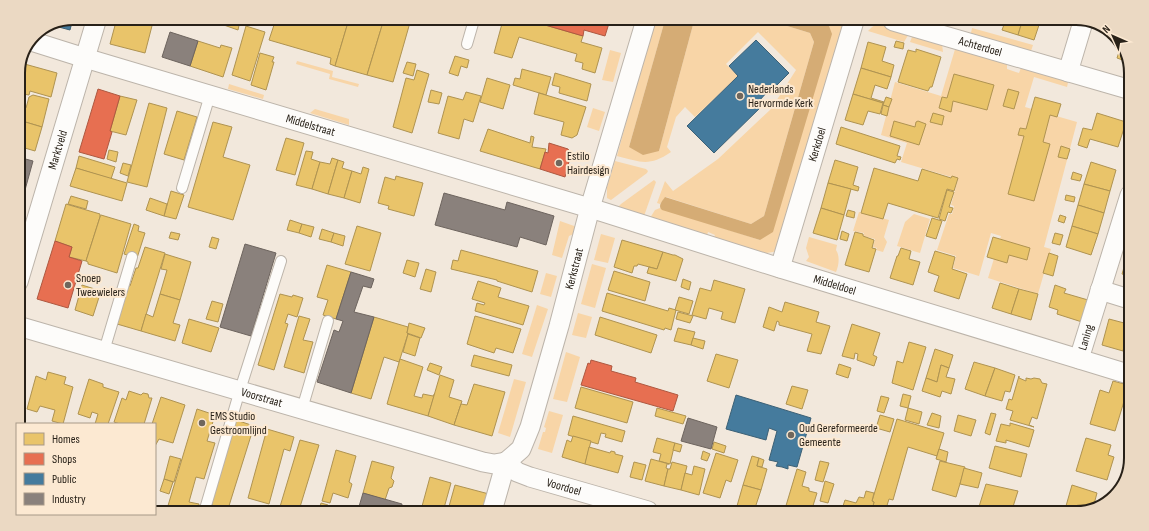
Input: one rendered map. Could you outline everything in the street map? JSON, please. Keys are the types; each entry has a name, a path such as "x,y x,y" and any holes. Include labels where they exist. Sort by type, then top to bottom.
{"street":[{"name":"Marktveld","path":"25,259 95,25"},
{"name":"Kerkstraat","path":"506,462 521,449 530,427 559,326 590,208 645,25"},
{"name":"Kerkdoel","path":"780,268 853,25"},
{"name":"Achterdoel","path":"906,25 1124,88"},
{"path":"1068,72 1082,26"},
{"name":"Middelstraat","path":"36,43 590,208"},
{"name":"Middeldoel","path":"590,208 780,268 1079,359"},
{"name":"Laning","path":"1124,225 1100,290 1079,359 1124,373"},
{"path":"1100,290 1124,297"},
{"name":"Voorstraat","path":"25,328 483,462 494,464 506,462"},
{"path":"493,506 506,462"},
{"name":"Voordoel","path":"506,462 517,472 530,477 631,506"}],"lane":[{"path":"467,44 473,25"},
{"path":"182,188 210,95"},
{"path":"104,351 132,257"},
{"path":"206,506 240,390 281,261"},
{"path":"302,409 328,321"}],"shaded area":[{"path":"653,25 664,25 629,147 659,151 693,25 784,25 810,33 814,42 764,216 751,224 666,197 660,204 657,203 665,181 673,191 718,159 771,109 796,70 758,32 726,64 738,76 695,117 685,107 676,117 667,147 671,152 657,160 645,162 617,156"},
{"path":"664,25 693,25 659,151 643,155 629,147"},
{"path":"784,25 828,25 832,34 773,232 760,240 662,210 660,207 665,197 751,224 764,216 814,42 810,33"},
{"path":"828,25 847,25 778,250 766,253 714,237 715,235 708,232 707,235 650,218 655,210 660,208 760,240"},
{"path":"876,25 886,25 910,32 904,42 868,31"},
{"path":"972,28 1033,45 1031,51 971,33"},
{"path":"914,32 942,44 943,52 910,42"},
{"path":"956,46 1007,59 1007,69 1019,73 1022,65 1069,78 1067,87 1034,77 1025,107 1077,122 1044,247 1051,249 1038,294 988,278 1001,236 991,233 979,276 953,268 956,256 937,250 949,214 952,214 954,206 951,205 958,179 901,162 907,143 881,135 895,82 941,96"},
{"path":"610,50 621,53 613,82 602,80"},
{"path":"297,61 333,71 332,77 359,84 358,87 329,79 330,74 296,64"},
{"path":"229,84 264,95 263,99 228,89"},
{"path":"593,108 605,112 599,131 587,127"},
{"path":"315,109 349,119 349,125 310,113"},
{"path":"615,161 646,169 648,171 611,200 607,198 607,187"},
{"path":"654,180 656,182 644,216 618,207 621,204"},
{"path":"859,212 889,220 884,237 887,242 883,252 876,250 877,248 873,247 875,239 863,236 864,233 853,231"},
{"path":"914,214 930,219 920,253 897,246 905,222"},
{"path":"560,221 577,227 576,233 569,236 562,258 552,255"},
{"path":"601,234 615,238 608,263 594,260"},
{"path":"809,237 837,245 836,250 839,261 836,272 806,261 809,257 806,248"},
{"path":"592,264 606,268 595,308 581,304"},
{"path":"546,273 557,276 551,297 540,294"},
{"path":"537,305 548,309 532,357 522,354"},
{"path":"578,313 592,317 586,338 572,335"},
{"path":"566,352 580,357 567,402 553,399"},
{"path":"514,379 526,382 510,437 498,433"},
{"path":"549,411 563,415 552,453 538,449 543,432 545,432 546,428 544,427"}],"building: Homes":[{"path":"115,25 152,25 145,53 110,44"},
{"path":"224,25 239,25 238,30"},
{"path":"274,25 347,25 335,66 330,64 331,58 269,40"},
{"path":"347,25 382,25 367,75 335,66"},
{"path":"382,25 409,25 393,82 367,75"},
{"path":"502,25 545,25 583,36 581,42 602,48 595,73 582,69 583,63 575,61 577,54 519,37 512,58 494,53"},
{"path":"1004,25 1021,25 1018,35 1002,30"},
{"path":"1021,25 1039,25 1034,40 1018,35"},
{"path":"246,26 265,32 250,81 232,75"},
{"path":"198,41 220,48 221,45 232,48 223,77 190,66"},
{"path":"896,41 904,43 903,49 894,47"},
{"path":"868,42 886,47 882,61 894,65 891,77 861,68"},
{"path":"916,49 941,57 932,87 930,87 928,91 898,82 908,50 916,52"},
{"path":"1119,52 1122,60 1117,58"},
{"path":"260,53 274,57 266,90 251,85"},
{"path":"455,56 469,60 467,68 461,66 458,76 449,73"},
{"path":"407,62 416,64 413,76 403,73"},
{"path":"26,64 57,73 51,97 30,91 29,95 25,94"},
{"path":"861,68 891,77 887,89 875,85 871,98 884,102 883,103 853,94"},
{"path":"522,69 551,77 546,95 513,85 515,78 520,79"},
{"path":"417,70 429,74 412,133 393,127 406,78 414,80"},
{"path":"555,73 591,84 587,101 559,93 560,87 552,85"},
{"path":"954,74 994,85 987,110 953,101 951,112 939,108 942,97 947,98"},
{"path":"487,78 510,85 503,109 480,102"},
{"path":"1008,89 1019,92 1014,109 1003,106"},
{"path":"431,90 442,93 439,104 428,102"},
{"path":"466,92 481,96 473,122 464,119 459,139 438,133 448,96 463,100"},
{"path":"539,93 586,107 577,135 572,138 561,135 564,122 534,114"},
{"path":"853,94 883,103 880,114 868,111 863,125 845,120"},
{"path":"33,95 49,99 42,127 25,122 25,108 29,97"},
{"path":"120,96 137,100 126,135 110,131"},
{"path":"886,97 892,99 889,107 883,105"},
{"path":"1035,97 1061,104 1057,117 1050,115 1043,142 1050,144 1034,201 1008,194 1024,136 1018,135 1020,128 1026,129"},
{"path":"149,103 167,108 147,187 127,182"},
{"path":"883,105 889,107 887,116 881,114"},
{"path":"177,111 197,117 184,160 164,154"},
{"path":"933,113 944,116 942,125 930,122"},
{"path":"1097,113 1124,121 1124,128 1118,147 1090,139 1087,148 1078,145 1083,128 1092,130"},
{"path":"894,121 915,127 916,122 918,121 926,124 919,145 890,136"},
{"path":"25,122 42,127 35,151 25,148"},
{"path":"213,122 232,127 223,157 250,165 233,220 188,207"},
{"path":"841,127 900,146 897,156 901,157 900,160 897,159 895,163 836,144"},
{"path":"488,129 530,143 531,136 534,137 532,147 546,149 540,169 480,151"},
{"path":"286,138 304,143 295,175 276,170"},
{"path":"1061,146 1070,149 1067,159 1058,157"},
{"path":"109,150 118,152 116,162 107,159"},
{"path":"306,151 313,152 311,159 320,162 312,189 296,185"},
{"path":"79,156 115,167 111,179 76,168"},
{"path":"332,158 338,160 328,194 312,189 320,162 330,164"},
{"path":"338,160 344,162 342,168 352,171 344,198 328,194"},
{"path":"835,160 858,167 853,185 859,187 858,191 828,183"},
{"path":"1091,162 1116,170 1110,191 1084,184"},
{"path":"123,163 131,165 128,176 120,173"},
{"path":"363,167 369,169 360,203 344,198 352,171 361,174"},
{"path":"76,168 127,183 122,201 70,186"},
{"path":"874,168 918,181 922,169 951,178 952,176 958,178 954,191 947,189 938,218 888,203 883,219 861,213"},
{"path":"1073,172 1082,175 1080,181 1071,179"},
{"path":"396,176 423,183 414,216 388,209 389,206 378,203 385,177 395,180"},
{"path":"828,183 851,189 844,215 821,208"},
{"path":"1084,184 1110,191 1104,213 1078,205"},
{"path":"947,190 954,192 949,207 953,208 951,213 948,212 945,221 939,219"},
{"path":"171,191 184,195 176,219 164,216"},
{"path":"1066,195 1075,197 1074,202 1065,200"},
{"path":"71,196 88,201 86,209 68,204"},
{"path":"150,198 167,204 164,216 146,210"},
{"path":"66,204 100,214 86,261 69,257 72,247 55,241"},
{"path":"1078,205 1104,213 1098,234 1072,226"},
{"path":"821,208 844,215 837,240 813,233"},
{"path":"848,210 855,212 854,218 846,216"},
{"path":"101,215 131,224 117,273 88,264 86,261"},
{"path":"1060,215 1066,217 1064,223 1058,221"},
{"path":"932,218 942,221 936,239 926,236"},
{"path":"290,220 302,224 299,233 287,230"},
{"path":"134,224 139,226 138,231 145,233 137,258 124,254"},
{"path":"302,224 314,227 311,237 299,233"},
{"path":"357,226 381,233 370,271 345,264"},
{"path":"1072,226 1098,234 1091,255 1066,247"},
{"path":"322,229 334,233 331,242 319,239"},
{"path":"842,231 849,234 847,241 840,239"},
{"path":"171,232 180,234 178,240 169,238"},
{"path":"855,232 863,234 863,236 874,240 872,248 876,249 869,272 845,265"},
{"path":"334,233 345,236 343,246 331,242"},
{"path":"1055,233 1063,235 1060,245 1052,243"},
{"path":"212,237 219,239 216,249 209,247"},
{"path":"993,237 1030,248 1027,260 1009,255 1007,263 987,257"},
{"path":"622,240 663,252 657,269 638,264 637,266 634,266 632,273 614,267"},
{"path":"145,247 165,253 141,331 117,324 128,286 130,286 136,268 138,268"},
{"path":"901,248 911,251 909,259 920,262 913,285 890,278"},
{"path":"461,250 538,271 532,292 497,280 451,269 453,260 458,261"},
{"path":"935,251 955,257 952,269 967,274 959,299 934,291 939,276 928,272"},
{"path":"663,252 683,259 676,281 647,273 649,267 657,269"},
{"path":"1049,253 1058,256 1053,276 1043,273"},
{"path":"165,254 191,262 180,300 160,294 167,270 161,269"},
{"path":"407,260 419,263 415,277 403,273"},
{"path":"327,265 351,272 336,319 323,315 328,300 317,297"},
{"path":"426,269 436,272 431,292 420,289"},
{"path":"614,271 650,282 645,301 608,290"},
{"path":"683,279 691,282 689,290 681,287"},
{"path":"714,280 745,289 735,323 721,319 723,312 709,308 706,319 692,315 700,288 711,291"},
{"path":"478,281 501,288 498,297 529,306 523,325 475,311 477,303 484,305 485,303 472,299"},
{"path":"1000,283 1019,289 1011,314 992,308"},
{"path":"82,285 101,291 93,316 75,310"},
{"path":"1055,285 1066,289 1064,293 1088,300 1082,322 1057,314 1058,310 1049,307"},
{"path":"1019,289 1038,294 1031,320 1011,314"},
{"path":"607,293 668,311 669,308 676,310 671,330 665,328 664,330 602,311"},
{"path":"160,294 180,300 173,323 180,325 175,341 141,331 146,314 153,317"},
{"path":"280,294 292,297 293,295 303,298 297,317 288,314 285,323 288,324 274,370 258,365"},
{"path":"679,297 693,301 689,314 675,310"},
{"path":"212,301 223,304 218,322 206,319"},
{"path":"785,302 819,312 816,322 830,326 821,354 807,351 812,334 779,325 779,322 777,321 774,331 763,327 769,307 782,312"},
{"path":"678,312 693,316 690,323 676,319"},
{"path":"299,316 310,319 303,340 313,342 304,373 284,367"},
{"path":"475,316 521,329 513,353 496,348 494,353 467,344"},
{"path":"374,317 408,327 408,334 399,362 384,357 371,399 351,393"},
{"path":"600,317 657,335 651,353 595,335"},
{"path":"189,319 219,328 211,352 182,343"},
{"path":"1109,319 1124,323 1123,351 1102,345"},
{"path":"409,323 425,328 421,338 407,333"},
{"path":"852,324 880,333 873,355 877,357 874,366 857,360 858,354 855,353 854,359 842,356"},
{"path":"678,328 695,332 691,345 674,341"},
{"path":"408,334 420,338 415,356 403,352"},
{"path":"693,338 705,341 703,349 691,345"},
{"path":"909,342 926,347 913,390 892,383 897,361 903,363"},
{"path":"935,349 953,355 949,368 941,365 937,382 926,378"},
{"path":"716,354 738,360 729,388 707,381"},
{"path":"474,355 512,365 509,376 471,366"},
{"path":"400,359 423,367 414,396 422,398 423,394 433,396 435,393 428,416 387,404"},
{"path":"974,362 995,368 985,396 965,389"},
{"path":"430,363 442,367 439,375 427,370"},
{"path":"839,364 851,368 848,378 836,374"},
{"path":"941,365 949,368 946,377 955,379 951,394 942,391 940,397 922,391 926,378 937,382"},
{"path":"995,368 1015,375 1010,392 1005,391 1002,401 985,396"},
{"path":"48,372 66,377 64,384 73,387 63,423 52,421 55,410 40,406 37,412 27,409 36,376 46,380"},
{"path":"440,375 454,380 449,397 462,401 454,425 428,416"},
{"path":"1019,376 1019,378 1026,381 1026,378 1040,379 1042,383 1047,384 1037,419 1032,417 1029,425 1034,427 1010,420 1013,411 1006,409 1009,399 1012,400"},
{"path":"89,379 103,384 103,387 119,392 108,423 95,423 98,414 92,412 90,418 78,414"},
{"path":"1113,381 1124,384 1124,401 1115,431 1090,424 1100,390 1109,393"},
{"path":"474,384 505,392 492,436 454,425 461,404 467,405"},
{"path":"792,386 808,390 802,409 786,404"},
{"path":"581,387 633,402 627,423 575,408"},
{"path":"129,391 141,395 143,393 148,394 149,398 152,398 144,423 114,422 122,398 126,400"},
{"path":"903,394 911,396 908,408 900,406"},
{"path":"881,396 889,398 884,413 877,411"},
{"path":"161,397 185,405 173,443 159,439 156,444 156,423 152,423"},
{"path":"657,408 686,416 683,424 655,416"},
{"path":"908,408 922,412 919,424 905,420"},
{"path":"197,409 215,415 207,441 215,443 204,479 196,477 189,502 199,504 199,506 168,506"},
{"path":"932,413 941,416 939,428 927,425"},
{"path":"991,413 996,414 990,435 985,433"},
{"path":"880,415 894,419 890,432 876,428"},
{"path":"958,415 976,420 971,436 954,431"},
{"path":"573,416 625,431 622,442 605,437 606,434 601,433 598,444 568,435"},
{"path":"897,419 944,433 937,456 908,447 893,500 889,499 887,506 873,506 874,502 872,501"},
{"path":"236,420 254,426 229,506 213,506 210,504"},
{"path":"1010,423 1034,430 1029,447 1006,440 1006,443 996,441 1001,424 1010,426"},
{"path":"267,429 294,437 290,451 284,449 269,504 248,498"},
{"path":"573,436 591,441 585,464 562,457 567,440 571,442"},
{"path":"657,438 675,443 670,464 659,461 661,454 653,452"},
{"path":"1086,438 1111,445 1108,455 1114,457 1107,480 1076,471"},
{"path":"300,440 319,445 300,506 280,506"},
{"path":"714,442 726,446 724,453 712,449"},
{"path":"675,443 682,445 680,452 673,450"},
{"path":"995,446 1027,454 1021,477 989,468"},
{"path":"589,447 610,453 611,451 615,452 615,454 623,456 618,473 585,464"},
{"path":"939,449 948,452 946,462 936,459"},
{"path":"336,450 356,456 349,482 352,484 348,498 333,493 330,503 322,501"},
{"path":"703,451 710,454 707,461 701,459"},
{"path":"716,453 738,460 731,482 726,480 720,498 703,493"},
{"path":"170,456 181,459 174,482 164,479"},
{"path":"752,456 759,458 757,466 767,469 761,490 743,485"},
{"path":"759,458 764,460 762,467 757,466"},
{"path":"651,459 669,464 667,464 666,468 668,469 664,486 645,481"},
{"path":"372,461 394,467 391,478 394,481 392,487 389,488 385,500 363,493"},
{"path":"820,461 829,463 823,482 815,480"},
{"path":"940,461 965,467 956,497 932,490"},
{"path":"634,462 646,465 642,480 630,477"},
{"path":"672,462 687,466 681,490 664,486 668,469 670,469"},
{"path":"694,466 705,469 699,495 681,490 685,473 692,475"},
{"path":"964,468 982,473 978,488 960,484"},
{"path":"797,469 806,472 802,486 809,488 809,491 817,493 813,506 786,506"},
{"path":"430,477 451,483 445,506 422,506"},
{"path":"164,479 173,482 169,494 160,491"},
{"path":"825,481 834,484 828,503 820,501"},
{"path":"986,484 1018,491 1013,506 979,506"},
{"path":"455,485 489,494 486,506 449,506"},
{"path":"743,485 761,490 756,506 737,506"},
{"path":"1072,485 1097,493 1095,502 1085,505 1066,506"},
{"path":"866,491 874,493 872,501 874,502 873,506 843,506 845,500 856,503 859,497 864,498"},
{"path":"321,503 328,505 328,506 320,506"}],"building: Shops":[{"path":"545,25 608,25 605,36 584,30 583,36"},
{"path":"98,89 120,96 104,159 79,152"},
{"path":"549,143 568,149 571,154 565,177 540,169 545,152 548,153"},
{"path":"55,241 72,247 69,257 82,261 68,308 37,299"},
{"path":"591,360 612,366 611,371 636,378 635,382 678,395 673,411 581,385 588,363 590,364"}],"building: Public":[{"path":"71,25 70,30 60,27"},
{"name":"Nederlands Hervormde Kerk","path":"756,40 789,73 774,88 772,87 769,90 759,101 763,105 714,153 687,126 738,76 729,66"},
{"name":"Oud Gereformeerde Gemeente","path":"736,395 811,418 797,467 788,465 788,469 776,466 778,462 769,460 777,431 769,428 766,440 726,429"}],"building: Industry":[{"path":"170,32 198,41 190,66 162,57"},
{"path":"25,159 33,161 25,190"},
{"path":"444,193 505,210 507,202 554,216 546,245 520,237 517,247 435,225"},
{"path":"245,244 276,253 251,336 220,327"},
{"path":"351,272 374,279 371,288 363,286 354,312 374,317 351,393 317,382 334,330 339,332 343,321 336,319"},
{"path":"688,418 717,427 711,449 681,441"},
{"path":"363,493 402,504 402,506 359,506"}],"place":[{"name":"Nederlands Hervormde Kerk","path":"740,96"},
{"name":"Estilo Hairdesign","path":"559,163"},
{"name":"Snoep Tweewielers","path":"68,285"},
{"name":"EMS Studio Gestroomlijnd","path":"202,423"},
{"name":"Oud Gereformeerde Gemeente","path":"791,435"}]}
